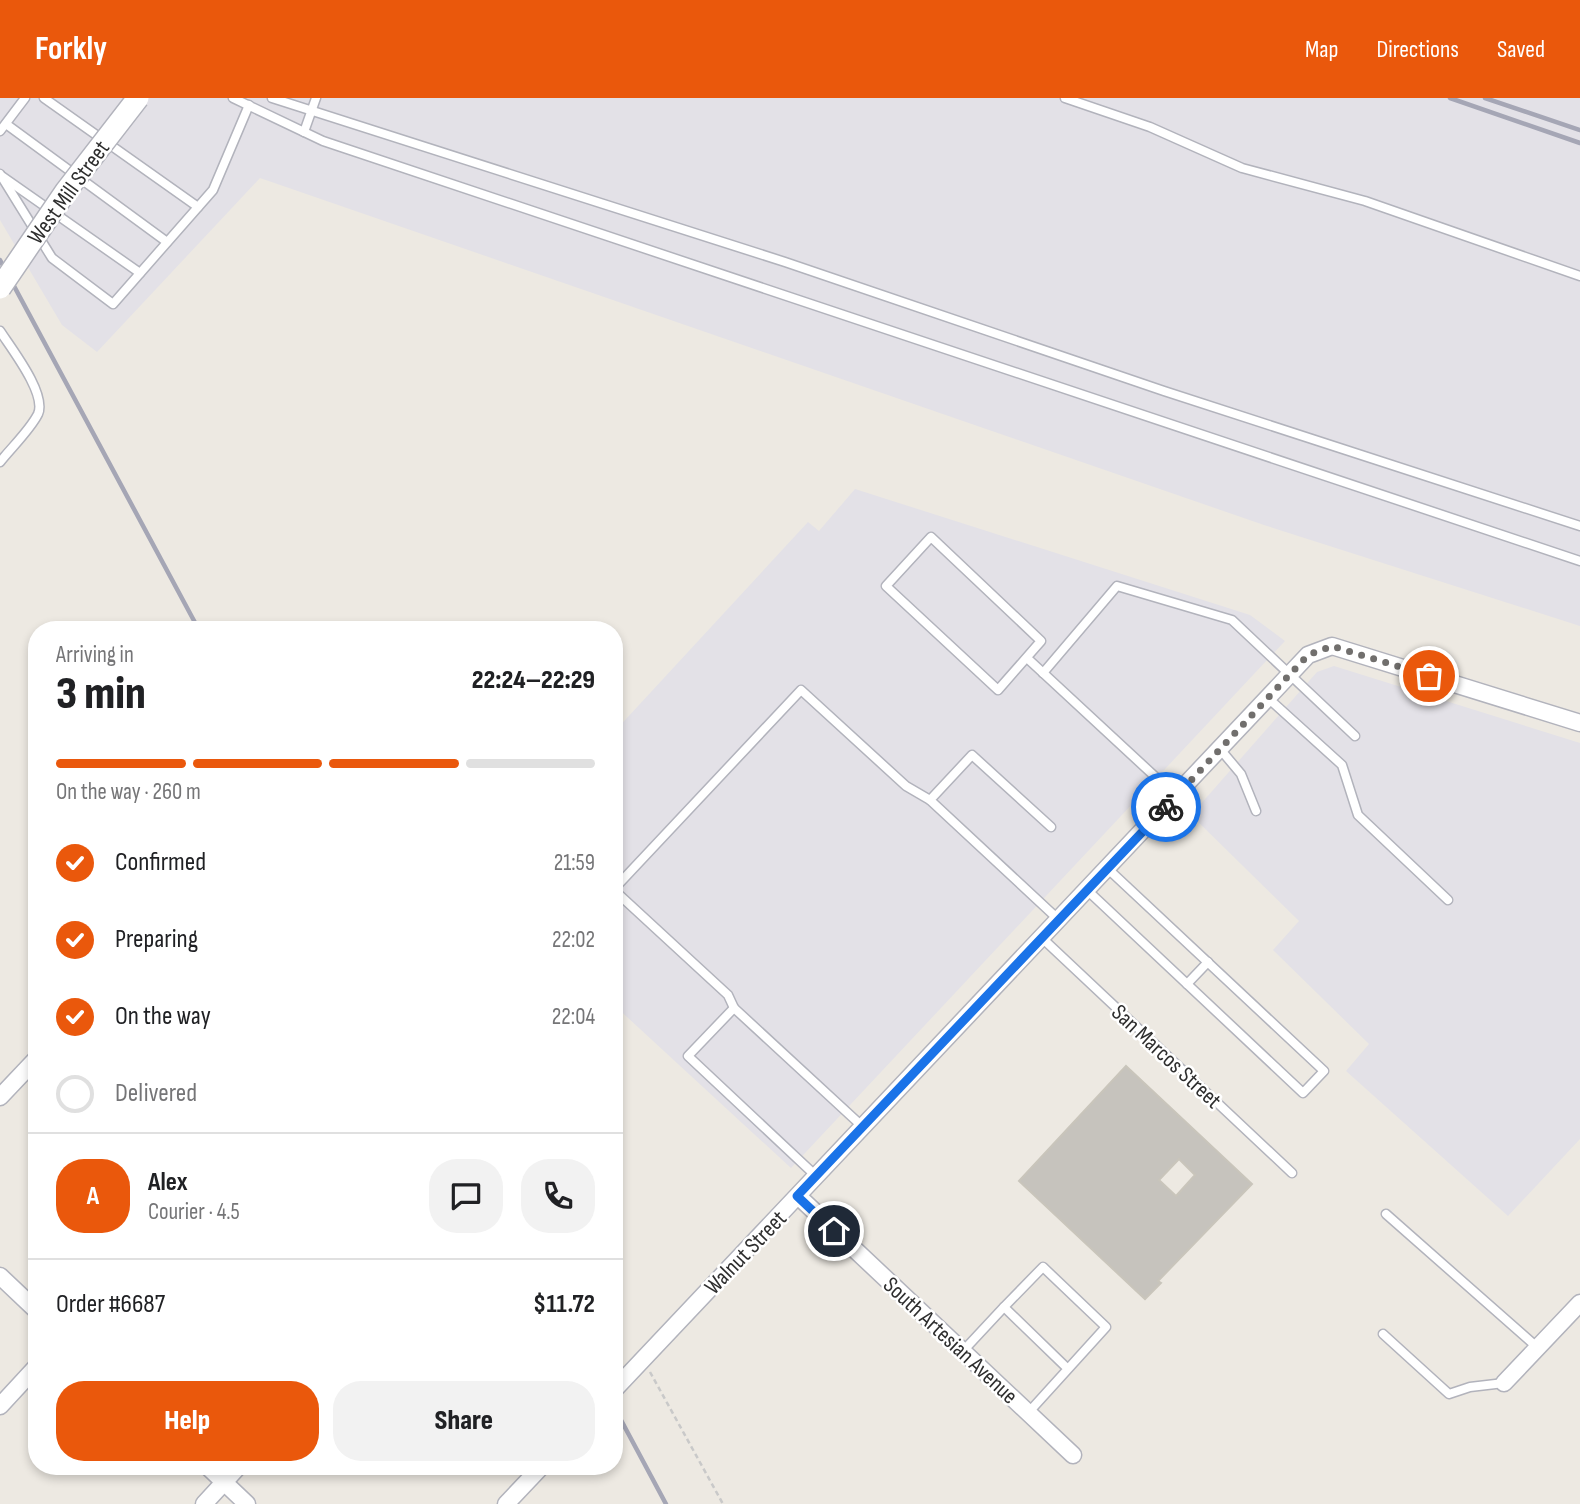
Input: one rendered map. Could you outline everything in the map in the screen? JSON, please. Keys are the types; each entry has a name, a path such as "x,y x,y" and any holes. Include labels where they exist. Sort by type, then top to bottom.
{"main road":[{"name":"West Mill Street","path":"0,288 66,191 138,98"}],"street":[{"name":"Walnut Street","path":"623,1380 1308,655 1332,646 1580,723"},
{"path":"0,1097 28,1067"},
{"name":"South Artesian Avenue","path":"797,1196 1073,1455"},
{"path":"0,1276 28,1302"},
{"path":"1504,1383 1580,1303"},
{"path":"0,1406 28,1376"},
{"path":"217,1475 247,1504"},
{"path":"204,1504 231,1475"},
{"path":"506,1504 533,1475"}],"lane":[{"path":"0,131 25,98"},
{"path":"44,98 198,207"},
{"path":"233,98 323,141 1580,561"},
{"path":"272,98 785,262 1164,391 1580,526"},
{"path":"304,132 316,98"},
{"path":"1065,98 1150,127 1242,168 1365,201 1580,276"},
{"path":"0,175 52,258 113,304 213,190 249,105"},
{"path":"6,124 167,242"},
{"path":"0,175 140,273"},
{"path":"0,331 41,401 38,414 0,462"},
{"path":"930,537 1041,641 1027,658 998,690 886,586 930,537"},
{"path":"1043,673 1117,586 1232,620 1355,736"},
{"path":"1027,658 1176,796"},
{"path":"623,880 801,690 906,786 930,800 1059,919"},
{"path":"1268,698 1342,765 1358,815 1448,900"},
{"path":"1220,749 1241,774 1256,811"},
{"path":"930,800 972,755 1051,827"},
{"path":"1087,890 1303,1093 1324,1072 1107,868"},
{"path":"623,898 728,995 734,1008 863,1127"},
{"name":"San Marcos Street","path":"1042,938 1292,1173"},
{"path":"1187,984 1208,962"},
{"path":"734,1008 688,1056 816,1177"},
{"path":"1386,1214 1538,1348"},
{"path":"962,1351 1043,1266 1106,1327 1028,1413"},
{"path":"1004,1307 1068,1369"},
{"path":"1383,1334 1449,1394 1470,1387 1504,1383"}],"path":[{"path":"643,1359 723,1504"}],"shaded area":[{"path":"0,98 1580,98 1580,626 1264,525 260,178 97,352 62,325 0,220"},
{"path":"855,489 1250,615 1285,641 791,1168 623,1013 623,722 808,522 819,531"},
{"path":"1334,666 1580,743 1580,1139 1508,1216 1346,1071 1369,1044 1273,950 1299,921 1191,815 1317,672"}],"building":[{"path":"1126,1066 1252,1184 1158,1281 1161,1283 1145,1299 1019,1181","holes":["1179,1159 1195,1175 1176,1196 1159,1180"]}],"railway":[{"path":"1450,98 1580,143"},
{"path":"1485,98 1580,130"},
{"path":"0,260 194,621"},
{"path":"623,1424 666,1504"}],"way so far":[{"path":"1166,807 1308,655 1332,646 1429,676"}],"route":[{"path":"834,1231 797,1196 1166,807"}]}
